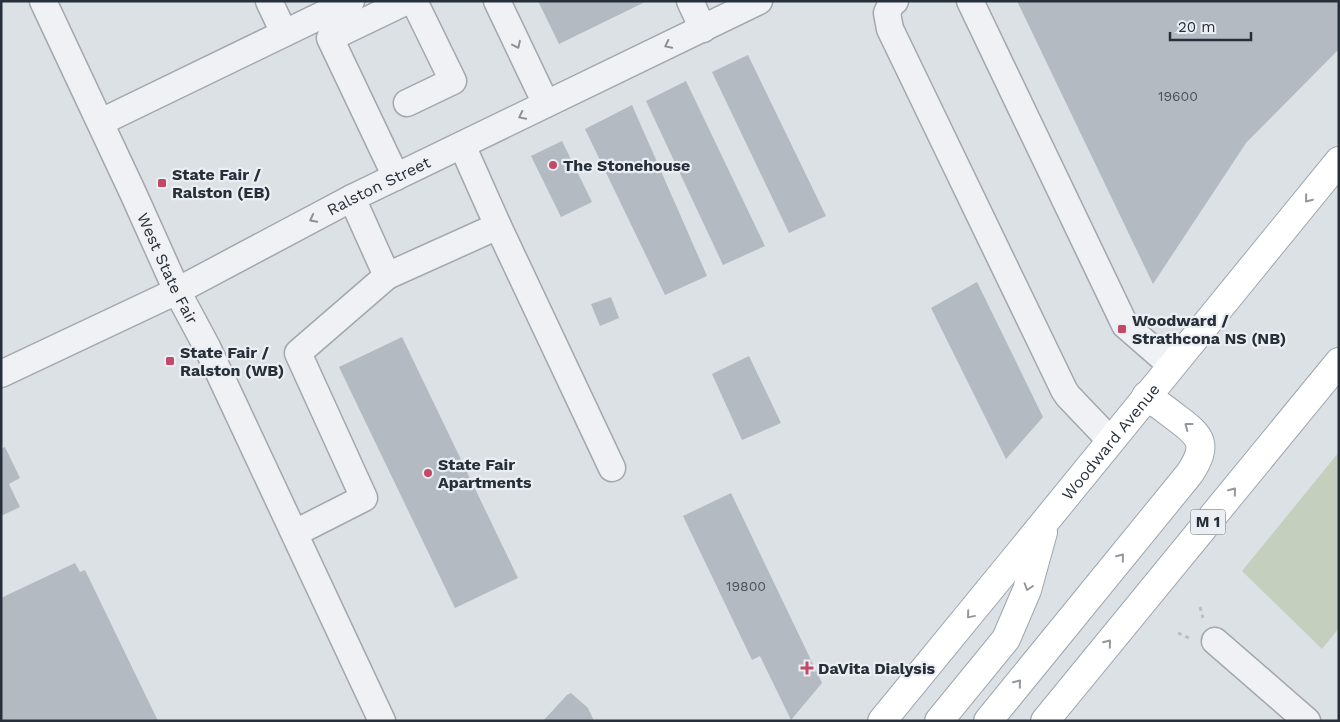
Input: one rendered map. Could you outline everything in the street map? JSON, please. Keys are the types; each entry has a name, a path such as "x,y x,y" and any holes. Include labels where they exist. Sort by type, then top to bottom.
{"main road":[{"name":"Woodward Avenue","path":"882,721 1045,523 1171,365 1339,162"},
{"name":"M 1","path":"1045,721 1339,362"},
{"path":"988,721 1190,473 1199,459 1200,444 1196,432 1146,396"},
{"path":"939,721 1006,639 1028,590 1045,523"}],"street":[{"name":"West State Fair","path":"44,1 177,291 206,347 295,533 382,721"},
{"path":"269,1 284,33"},
{"path":"101,122 351,1"},
{"path":"396,177 330,38 407,1"},
{"path":"407,103 453,81 414,1"},
{"path":"496,1 546,104"},
{"path":"690,1 702,28"},
{"name":"Ralston Street","path":"1,374 177,291 352,198 759,1"},
{"path":"894,1 887,13 890,29 1064,390 1110,440"},
{"path":"970,1 1125,325 1171,365"},
{"path":"462,145 612,468"},
{"path":"352,198 387,276"},
{"path":"295,533 364,498 298,353 387,276 498,226"},
{"path":"1215,641 1308,721"}],"green space":[{"path":"1339,452 1339,628 1322,649 1242,571"}],"building":[{"path":"538,1 647,1 559,44"},
{"path":"1017,1 1339,1 1339,49 1246,143 1153,284"},
{"path":"748,55 826,216 789,233 712,72"},
{"path":"686,81 765,246 723,265 646,101"},
{"path":"632,105 707,276 665,295 585,129"},
{"path":"562,141 592,202 561,217 531,156"},
{"path":"977,282 1043,417 1006,459 931,308"},
{"path":"611,297 619,318 600,326 591,304"},
{"name":"State Fair Apartments","path":"402,337 518,578 455,608 339,367"},
{"path":"749,356 781,423 742,440 712,374"},
{"path":"5,447 20,478 9,484 20,507 1,516 1,449"},
{"path":"731,493 822,683 791,720 760,656 752,660 683,516"},
{"path":"75,563 80,572 85,570 158,721 1,721 1,598"},
{"path":"571,693 588,708 594,721 543,721 567,695"}],"place":[{"name":"The Stonehouse","path":"553,165"},
{"name":"State Fair / Ralston (EB)","path":"162,183"},
{"name":"Woodward / Strathcona NS (NB)","path":"1122,329"},
{"name":"State Fair / Ralston (WB)","path":"170,361"},
{"name":"State Fair Apartments","path":"428,473"},
{"name":"DaVita Dialysis","path":"807,668"}]}
